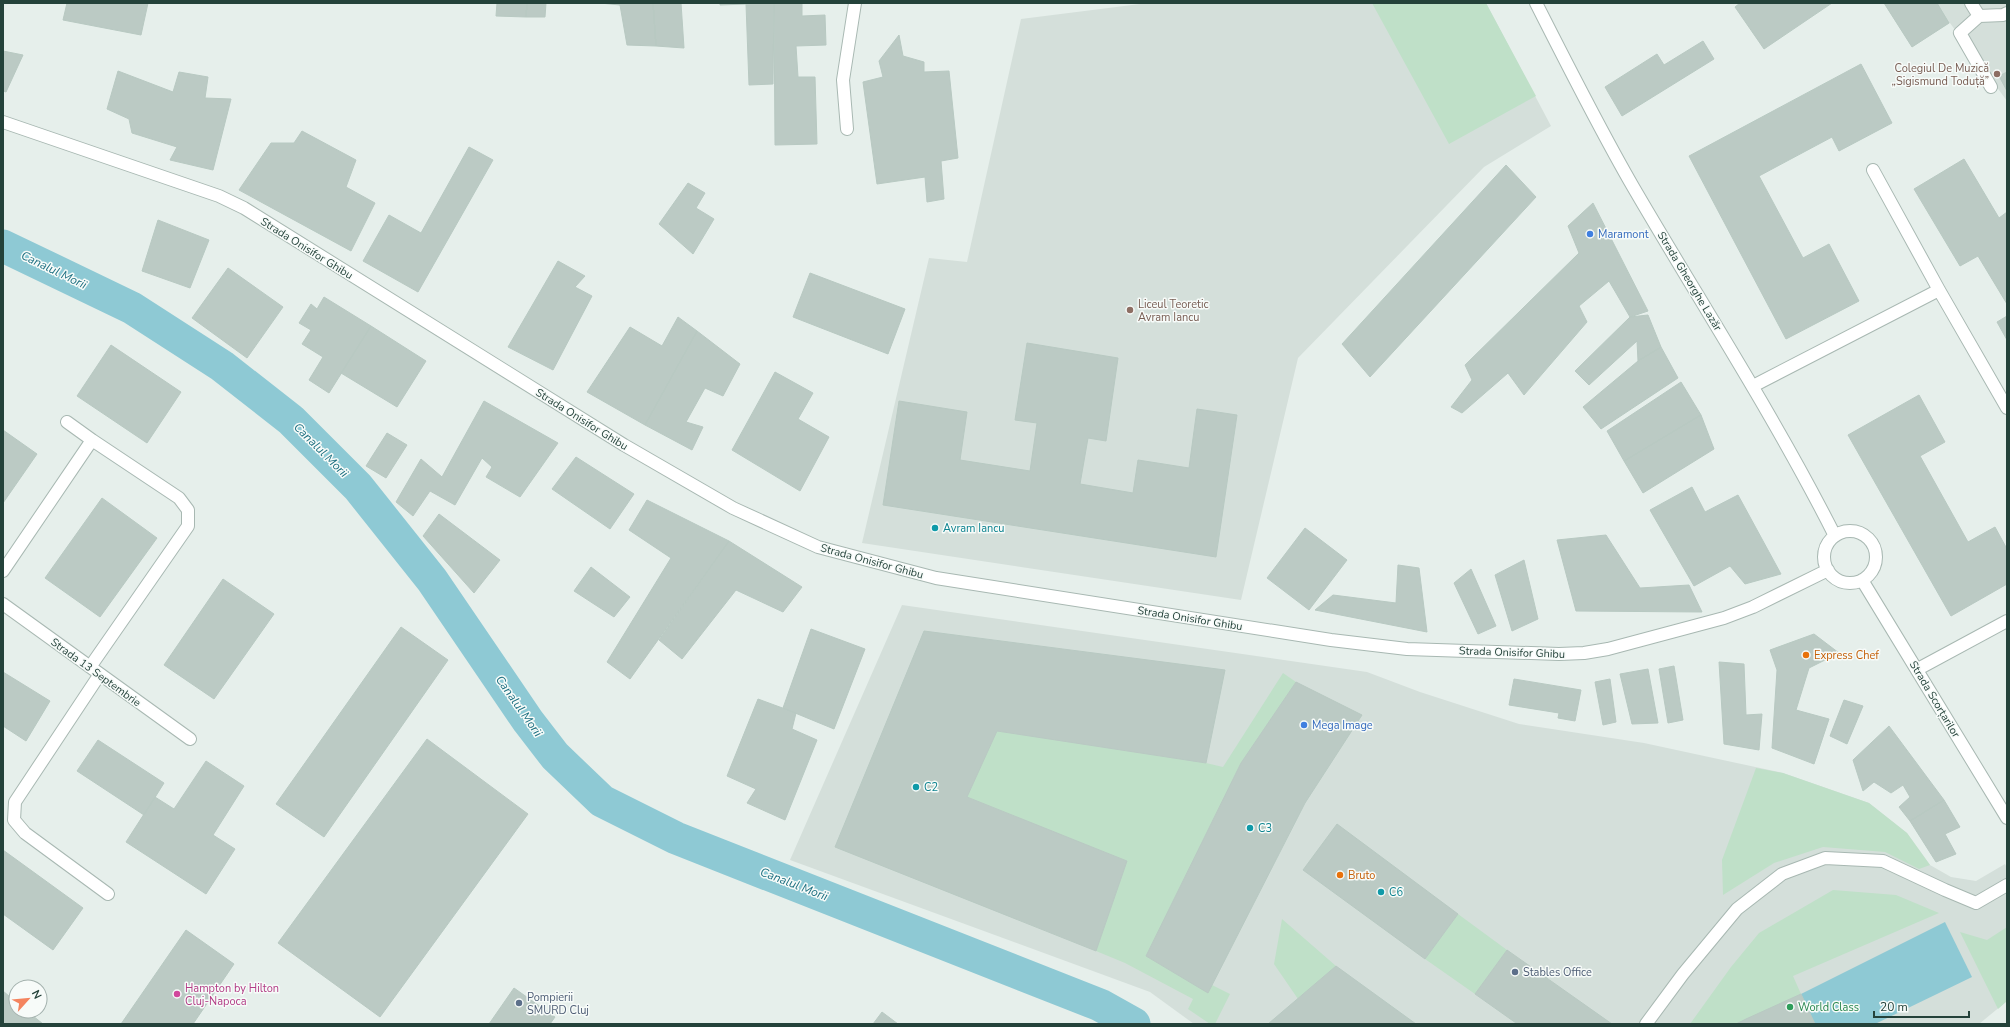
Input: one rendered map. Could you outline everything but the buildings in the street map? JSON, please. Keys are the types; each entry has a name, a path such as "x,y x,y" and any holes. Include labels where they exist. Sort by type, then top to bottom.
{"street":[{"path":"847,130 843,80 855,3"},
{"name":"Strada Gheorghe Lazăr","path":"1536,3 1584,98 1632,184 1753,386 1835,536"},
{"path":"1971,3 1979,16"},
{"path":"1991,87 1960,33 1979,16 2003,15 2007,13"},
{"name":"Strada Onisifor Ghibu","path":"3,122 226,199 244,208 624,445 733,508 818,547 936,578 1376,646 1559,654 1608,649 1724,618 1753,607 1828,570"},
{"path":"1874,170 1939,290 2007,408"},
{"path":"1753,386 1939,290"},
{"path":"67,422 179,498 188,510 188,526 95,671 15,802 14,820 24,833 108,894"},
{"path":"3,571 92,440"},
{"path":"1852,531 1860,533 1872,544 1876,552 1874,568 1862,580 1847,583 1839,581 1828,570 1824,555 1830,541 1835,536 1852,531"},
{"name":"Strada Scorțarilor","path":"1862,580 1918,669 2007,818"},
{"name":"Strada 13 Septembrie","path":"3,604 190,740"},
{"path":"1918,669 2007,621"},
{"path":"1646,1024 1683,974 1737,910 1782,874 1825,858 1884,861 1944,890 1976,903 2007,885"}],"shaded area":[{"name":"Liceul Teoretic Avram Iancu","path":"1148,3 1486,3 1551,126 1484,167 1298,358 1241,600 862,543 929,258 967,262 1021,19"},
{"name":"Colegiul De Muzică „Sigismund Toduță”","path":"1884,3 2007,3 2007,101 1950,23 1912,47"},
{"path":"902,605 1367,672 1420,692 1519,724 1644,743 1783,773 1869,803 1907,833 1930,865 1951,877 1976,881 2005,864 2007,868 2007,1001 1979,1024 1194,1024 1150,992 790,860"}],"green space":[{"path":"1372,3 1486,3 1536,96 1449,144"},
{"path":"1283,673 1296,682 1241,763 1146,956 1200,988 1212,985 1230,994 1215,1024 1210,1024 1188,1009 1193,999 1125,963 1096,951 1127,861 967,797 997,731 1206,763 1223,767"},
{"path":"1756,768 1783,773 1869,803 1907,833 1930,865 1919,869 1885,852 1823,847 1774,863 1723,895 1722,860"},
{"path":"1833,890 1896,895 1939,913 1793,976 1801,994 1737,1024 1690,1024 1731,967 1759,933"},
{"path":"1458,914 1507,950 1475,994 1425,959"},
{"path":"1282,919 1336,966 1298,999 1274,964"},
{"path":"2007,927 2007,1001 1998,1009 1960,932 1987,940"}],"water":[{"path":"1945,922 1972,977 1875,1024 1815,1024 1801,994"}],"waterway":[{"name":"Canalul Morii","path":"3,246 132,308 222,366 291,420 358,487 432,580 528,721 555,756 602,801 676,838 1100,1005 1134,1024"}],"place":[{"name":"Colegiul De Muzică „Sigismund Toduță”","path":"1997,74"},
{"name":"Maramont","path":"1590,234"},
{"name":"Liceul Teoretic Avram Iancu","path":"1130,310"},
{"name":"Avram Iancu","path":"935,528"},
{"name":"Express Chef","path":"1806,655"},
{"name":"Mega Image","path":"1304,725"},
{"name":"C2","path":"916,787"},
{"name":"C3","path":"1250,828"},
{"name":"Bruto","path":"1340,875"},
{"name":"C6","path":"1381,892"},
{"name":"Stables Office","path":"1515,972"},
{"name":"Hampton by Hilton Cluj-Napoca","path":"177,994"},
{"name":"Pompierii SMURD Cluj","path":"519,1003"},
{"name":"World Class","path":"1790,1007"}]}
